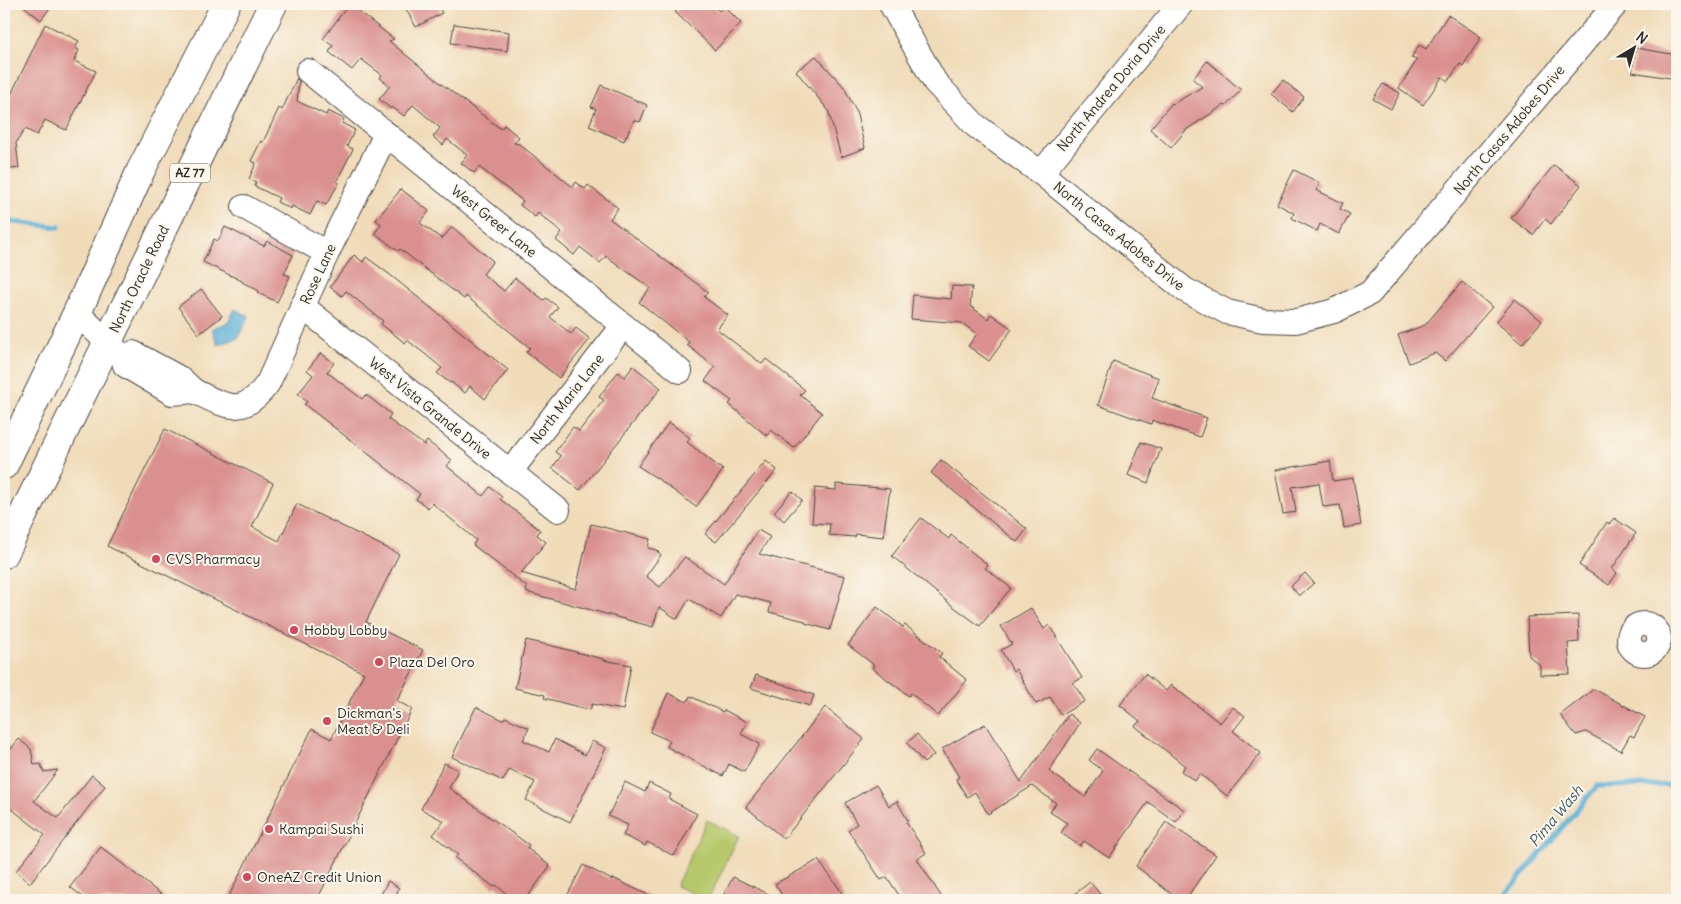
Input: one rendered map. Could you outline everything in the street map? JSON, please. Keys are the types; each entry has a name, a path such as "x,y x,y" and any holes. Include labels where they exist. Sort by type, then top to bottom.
{"highway":[{"path":"4,465 77,314 141,170 226,4"},
{"name":"North Oracle Road","path":"4,554 115,350 273,4"}],"street":[{"name":"North Casas Adobes Drive","path":"890,4 936,82 976,126 1041,173 1185,290 1227,312 1263,320 1296,320 1334,311 1370,293 1616,4"},
{"name":"North Andrea Doria Drive","path":"1041,173 1181,4"},
{"name":"West Greer Lane","path":"308,71 680,371"},
{"name":"Rose Lane","path":"115,350 125,365 172,393 194,391 225,406 251,402 268,383 302,306 386,134"},
{"path":"244,207 328,253"},
{"name":"West Vista Grande Drive","path":"302,306 558,510"},
{"path":"77,314 115,350"},
{"name":"North Maria Lane","path":"510,472 624,326"}],"green space":[{"path":"707,820 739,836 708,900 676,886"}],"water":[{"path":"235,309 249,316 238,338 218,345 212,328 228,323"}],"building":[{"path":"21,4 53,4 41,20"},
{"path":"349,4 394,39 389,41 444,86 501,129 504,125 519,137 514,143 519,144 573,187 576,182 585,189 588,185 618,208 610,219 708,292 704,297 728,315 717,329 762,364 766,359 805,390 800,395 822,413 794,448 771,430 767,436 729,404 732,401 705,381 715,367 687,345 689,342 639,302 650,288 606,256 600,263 580,247 574,255 556,240 562,232 538,213 535,217 520,205 523,201 479,167 474,173 461,163 467,155 447,139 443,145 433,137 440,128 413,105 404,116 392,107 391,109 379,99 390,86 380,78 382,75 361,59 352,70 329,52 333,46 323,39"},
{"path":"403,4 437,4 442,13 416,27"},
{"path":"684,4 711,4 719,11 724,6 741,23 715,50 675,12"},
{"path":"1448,15 1481,37 1463,66 1460,64 1448,81 1442,77 1423,105 1399,88 1417,60 1411,58 1419,45 1426,49"},
{"path":"45,24 79,41 75,48 79,50 74,61 96,71 66,130 45,120 37,135 25,129 16,143 19,168 4,170 4,109"},
{"path":"454,24 509,32 507,51 451,43"},
{"path":"1636,48 1677,55 1677,79 1632,72"},
{"path":"816,56 844,87 856,111 865,148 841,157 828,110 796,71"},
{"path":"1207,61 1241,90 1226,106 1224,105 1186,130 1171,148 1150,129 1172,103 1202,87 1193,79"},
{"path":"297,78 299,81 297,101 326,115 328,111 344,119 342,123 355,130 347,146 353,149 337,181 339,183 326,205 317,201 310,215 292,206 291,209 277,202 279,198 254,186 256,182 249,179 256,163 251,161 261,141 263,142 279,108 282,110"},
{"path":"1283,80 1304,97 1293,112 1271,94"},
{"path":"1383,84 1400,93 1391,109 1373,99"},
{"path":"601,85 647,105 640,122 634,120 624,141 589,126 596,109 591,107"},
{"path":"1554,165 1581,185 1551,224 1545,219 1533,235 1511,218"},
{"path":"1294,170 1320,183 1316,190 1343,203 1340,209 1350,214 1339,234 1320,224 1317,231 1292,218 1294,213 1277,204"},
{"path":"401,189 429,211 420,223 442,239 452,227 493,261 483,274 504,291 515,278 544,300 546,298 558,307 550,317 571,334 576,328 590,339 559,378 526,352 530,348 466,296 464,299 400,249 398,251 375,233 381,224 376,220"},
{"path":"225,227 264,246 267,241 293,255 284,274 290,276 277,302 258,293 259,291 242,281 203,262 214,239 218,241"},
{"path":"354,255 363,262 366,257 389,274 508,370 485,399 470,386 465,393 450,383 437,373 442,368 425,354 407,340 405,343 381,324 383,321 346,291 342,296 330,287"},
{"path":"1462,282 1492,307 1445,361 1435,353 1409,363 1398,335 1425,325"},
{"path":"952,286 972,287 970,306 988,319 991,314 1012,329 989,361 968,346 977,334 962,323 911,319 913,295 951,299"},
{"path":"201,289 222,316 199,334 178,307"},
{"path":"1515,299 1542,321 1522,344 1496,322"},
{"path":"321,353 334,363 327,372 362,399 366,395 391,414 388,419 424,445 427,441 452,460 447,466 483,496 490,487 502,497 500,499 540,530 537,535 546,542 521,573 576,589 591,524 650,539 648,548 656,550 661,555 646,576 660,587 685,557 724,584 758,530 770,537 759,554 845,576 830,630 805,623 805,621 769,612 771,603 735,594 721,618 689,599 677,619 659,607 653,627 526,592 527,587 473,545 476,540 432,503 428,508 416,499 420,494 304,404 307,402 298,394 313,375 307,370"},
{"path":"1113,361 1159,378 1152,398 1207,418 1200,437 1152,420 1151,424 1098,405"},
{"path":"633,366 661,388 580,490 552,468 561,456 555,452 573,427 579,431 604,400 599,397 618,372 625,377"},
{"path":"669,422 690,438 687,442 723,470 696,507 638,466"},
{"name":"Plaza Del Oro","path":"165,429 273,483 252,527 279,541 297,504 399,554 366,622 423,650 397,701 412,709 317,900 227,900 312,729 331,739 364,673 107,546"},
{"path":"1141,442 1161,449 1148,483 1128,475"},
{"path":"941,460 1027,529 1017,542 931,473"},
{"path":"766,461 777,470 716,542 705,534"},
{"path":"1330,461 1333,481 1353,478 1361,525 1344,528 1340,505 1323,507 1319,483 1292,487 1296,512 1283,514 1275,470"},
{"path":"836,484 890,489 883,537 856,534 855,537 829,535 830,524 812,523 815,488 836,490"},
{"path":"792,491 802,500 784,521 774,512"},
{"path":"921,518 949,539 951,535 988,565 985,568 1011,588 980,626 892,556"},
{"path":"1614,518 1636,533 1612,569 1617,573 1609,585 1579,565 1607,522 1609,524"},
{"path":"1305,573 1314,583 1299,596 1291,586"},
{"path":"877,607 942,653 939,657 967,680 938,716 911,693 909,696 872,668 874,665 848,645"},
{"path":"1031,608 1044,629 1049,625 1082,678 1073,683 1085,701 1061,715 1050,697 1036,704 1016,669 1013,671 1001,650 1012,644 1001,626"},
{"path":"1578,615 1579,642 1568,643 1570,674 1540,675 1540,665 1529,656 1527,617"},
{"path":"526,640 603,660 631,665 623,710 592,704 590,710 544,698 545,695 515,688"},
{"path":"1145,674 1166,691 1171,685 1220,723 1233,707 1245,716 1233,731 1261,753 1227,796 1200,774 1195,781 1181,771 1185,766 1135,726 1140,721 1120,705"},
{"path":"756,675 814,695 810,706 751,688"},
{"path":"1594,689 1645,717 1634,737 1630,735 1621,751 1586,732 1576,735 1560,715"},
{"path":"668,693 687,702 690,696 747,722 741,734 760,744 744,772 729,764 723,776 667,747 670,741 650,732"},
{"path":"476,707 503,720 505,717 529,728 523,740 549,752 555,739 585,755 592,741 606,748 570,822 526,800 535,782 509,770 503,781 452,757"},
{"path":"825,707 864,739 784,839 746,807"},
{"path":"1069,714 1080,723 1049,771 1085,797 1103,771 1089,760 1097,749 1184,810 1176,822 1148,802 1109,858 1084,841 1080,846 1061,833 1067,823 1050,812 1056,803 1032,786 988,814 975,792 967,797 956,779 959,777 942,749 985,724 1021,782"},
{"path":"917,734 934,755 924,763 907,743"},
{"path":"19,739 31,749 34,765 41,764 43,772 58,770 34,801 58,818 92,775 105,786 30,883 16,871 45,835 4,803 4,742 11,749"},
{"path":"444,763 458,770 449,788 529,845 527,848 550,866 525,900 514,900 496,885 494,887 455,858 458,855 433,835 444,821 421,809"},
{"path":"625,782 645,792 649,783 671,794 669,799 697,814 674,856 647,842 645,846 623,835 628,825 608,816"},
{"path":"876,785 889,806 897,801 908,821 906,822 926,853 917,859 941,896 934,900 902,900 887,877 881,880 848,830 857,824 845,803"},
{"path":"1166,822 1216,855 1185,900 1181,900 1170,893 1136,866"},
{"path":"101,847 168,900 87,900 70,887"},
{"path":"818,860 839,888 845,900 785,900 775,884"},
{"path":"583,865 612,880 613,878 658,900 565,900"},
{"path":"733,877 781,900 721,900"},
{"path":"388,881 399,888 394,900 378,900"},
{"path":"1090,882 1105,900 1067,900"}],"waterway":[{"path":"4,221 59,227"},
{"name":"Pima Wash","path":"1501,900 1597,786 1677,785"}],"place":[{"name":"CVS Pharmacy","path":"156,559"},
{"name":"Hobby Lobby","path":"294,630"},
{"name":"Plaza Del Oro","path":"379,662"},
{"name":"Dickman's Meat & Deli","path":"327,721"},
{"name":"Kampai Sushi","path":"269,829"},
{"name":"OneAZ Credit Union","path":"247,877"}]}
